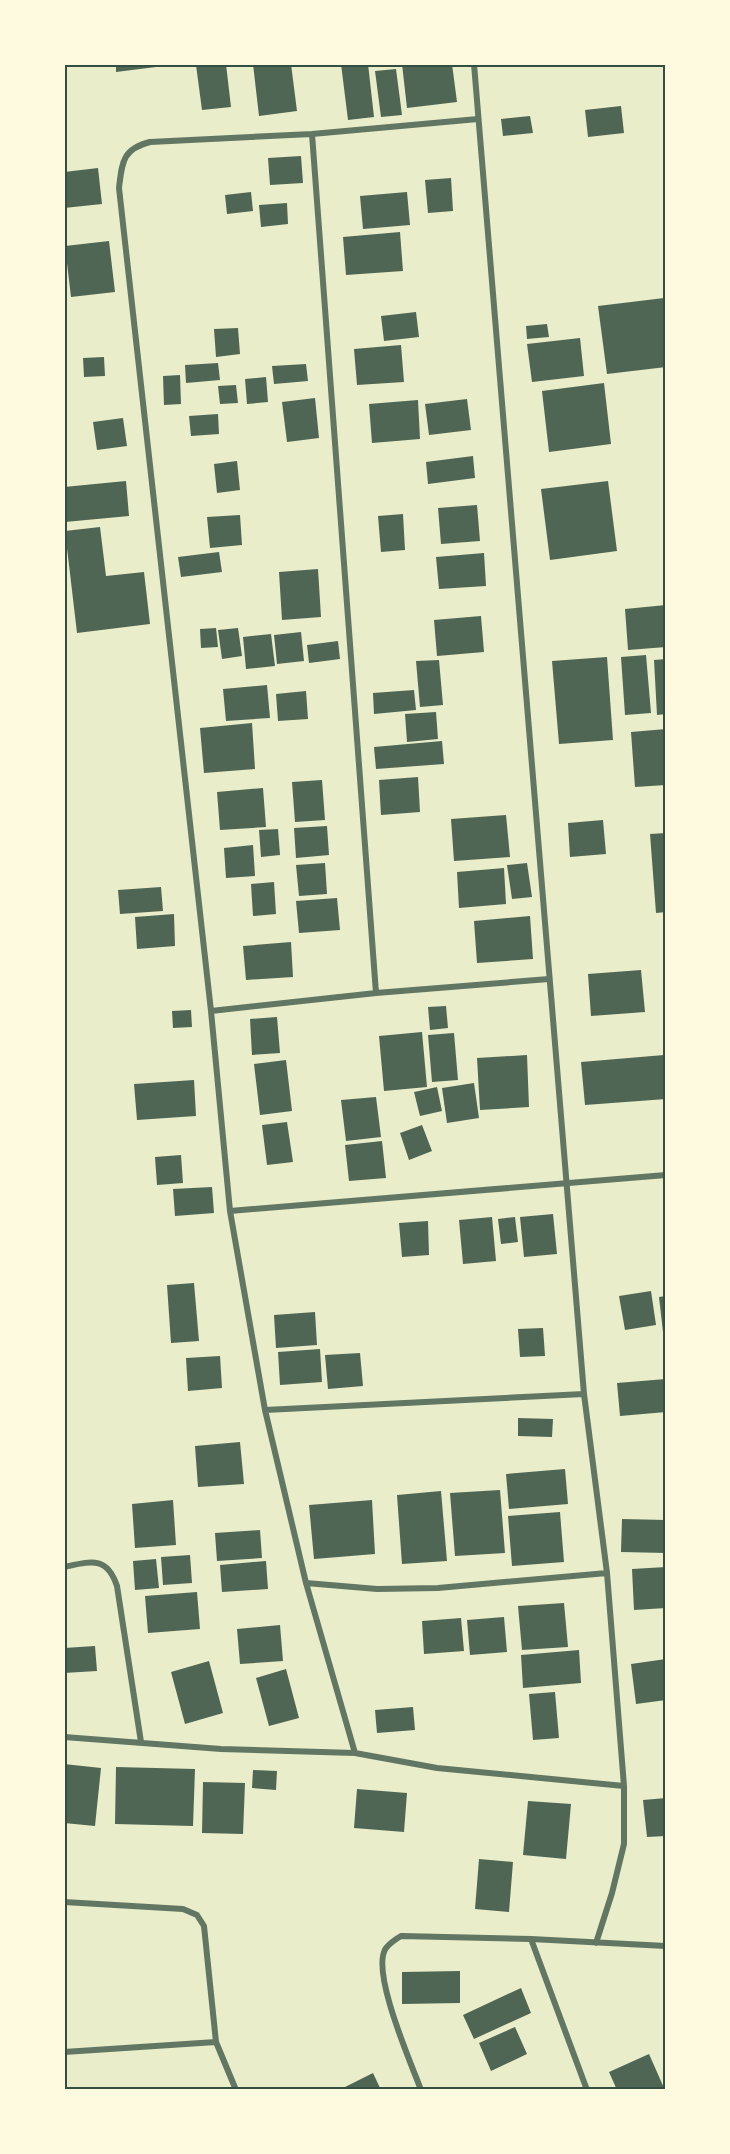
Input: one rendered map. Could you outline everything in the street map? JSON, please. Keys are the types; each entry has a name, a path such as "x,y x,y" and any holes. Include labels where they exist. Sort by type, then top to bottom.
{"street":[{"path":"474,64 584,1395 607,1573 624,1786 624,1844 596,1943"},
{"path":"355,1754 306,1583 265,1410 230,1211 211,1011 119,188 122,161 136,146 143,144 312,134 478,119"},
{"path":"312,134 376,993"},
{"path":"211,1011 376,993 549,979"},
{"path":"230,1211 666,1175"},
{"path":"265,1410 584,1395"},
{"path":"64,1566 95,1562 106,1565 113,1573 117,1586 141,1742"},
{"path":"306,1583 377,1589 438,1588 484,1586 607,1573"},
{"path":"64,1737 220,1749 355,1754 437,1768 624,1786"},
{"path":"64,1902 183,1909 197,1915 204,1926 216,2042 236,2090"},
{"path":"420,2090 390,2008 381,1967 386,1948 401,1936 531,1939 666,1946"},
{"path":"531,1939 587,2090"},
{"path":"64,2052 216,2042"}],"building":[{"path":"116,64 164,64 164,66 116,72"},
{"path":"226,64 231,107 202,110 196,65"},
{"path":"253,64 291,64 297,111 259,116"},
{"path":"341,64 368,64 374,117 348,120"},
{"path":"402,64 452,64 457,102 407,108"},
{"path":"396,69 402,115 381,117 375,71"},
{"path":"621,106 624,133 588,137 585,110"},
{"path":"530,116 533,133 503,136 501,119"},
{"path":"301,156 303,183 270,185 268,158"},
{"path":"98,168 102,204 64,208 64,172"},
{"path":"451,178 453,211 428,213 425,180"},
{"path":"251,192 253,211 227,214 225,195"},
{"path":"407,192 410,225 363,229 360,196"},
{"path":"287,203 288,224 261,227 259,205"},
{"path":"400,232 403,271 346,275 343,237"},
{"path":"109,241 115,292 71,297 65,246"},
{"path":"664,298 666,367 607,374 598,306"},
{"path":"416,312 419,337 384,341 381,316"},
{"path":"547,324 549,337 527,339 526,326"},
{"path":"238,328 240,354 216,357 214,329"},
{"path":"580,338 584,376 532,382 527,344"},
{"path":"401,345 404,382 357,385 354,349"},
{"path":"104,357 105,376 84,377 83,358"},
{"path":"218,363 220,380 186,383 185,365"},
{"path":"306,364 308,381 274,384 272,366"},
{"path":"180,375 181,404 164,405 163,376"},
{"path":"266,377 268,402 247,404 245,379"},
{"path":"604,383 611,444 549,452 542,391"},
{"path":"236,385 238,403 220,404 218,386"},
{"path":"315,398 319,438 287,442 282,402"},
{"path":"467,399 471,430 429,435 425,404"},
{"path":"418,400 420,439 372,443 369,404"},
{"path":"218,414 219,434 191,436 189,416"},
{"path":"123,418 127,446 97,450 93,422"},
{"path":"473,456 475,478 428,484 426,462"},
{"path":"237,461 240,490 217,493 214,464"},
{"path":"126,481 129,516 65,522 64,487"},
{"path":"608,481 617,551 550,560 541,489"},
{"path":"477,505 480,541 441,544 438,508"},
{"path":"403,514 405,550 381,552 378,516"},
{"path":"240,515 242,545 210,548 207,517"},
{"path":"100,527 106,576 144,572 150,624 77,633 65,531"},
{"path":"219,552 222,572 181,577 178,557"},
{"path":"484,553 486,586 439,589 436,557"},
{"path":"318,569 321,617 282,620 279,572"},
{"path":"666,605 666,647 628,650 625,609"},
{"path":"481,616 484,652 437,656 434,620"},
{"path":"216,628 218,647 201,648 200,629"},
{"path":"238,628 242,656 222,659 218,630"},
{"path":"301,632 304,661 277,664 274,635"},
{"path":"271,634 275,666 246,669 243,637"},
{"path":"338,641 340,659 309,663 307,645"},
{"path":"646,655 651,713 625,715 621,657"},
{"path":"607,657 613,740 559,744 552,661"},
{"path":"666,659 666,714 657,715 654,660"},
{"path":"439,660 443,705 420,707 416,661"},
{"path":"267,685 270,718 226,721 223,689"},
{"path":"414,690 416,710 374,714 373,693"},
{"path":"306,691 308,719 278,721 276,694"},
{"path":"436,712 438,739 407,742 405,714"},
{"path":"252,723 255,769 204,773 200,728"},
{"path":"666,729 666,785 635,787 631,732"},
{"path":"442,741 444,764 376,769 374,747"},
{"path":"418,777 420,812 381,815 379,780"},
{"path":"322,780 325,820 295,822 292,782"},
{"path":"263,788 266,827 220,830 217,792"},
{"path":"506,815 510,857 454,861 451,819"},
{"path":"603,820 606,854 570,857 568,823"},
{"path":"327,826 329,855 296,858 294,828"},
{"path":"278,829 280,855 261,857 259,830"},
{"path":"666,833 666,912 656,913 650,834"},
{"path":"253,845 255,876 226,878 224,848"},
{"path":"325,863 327,894 299,896 296,865"},
{"path":"527,863 532,897 512,899 507,865"},
{"path":"504,868 506,904 459,908 457,872"},
{"path":"274,882 276,914 253,916 251,884"},
{"path":"161,887 163,911 120,914 118,890"},
{"path":"337,898 340,930 299,933 296,901"},
{"path":"174,914 175,946 137,949 135,917"},
{"path":"530,916 533,959 477,963 474,921"},
{"path":"291,942 293,977 246,980 243,946"},
{"path":"641,970 645,1012 591,1016 588,974"},
{"path":"446,1006 448,1028 430,1030 428,1007"},
{"path":"191,1010 192,1027 173,1028 172,1011"},
{"path":"277,1017 280,1053 252,1055 250,1019"},
{"path":"422,1032 427,1087 384,1091 379,1036"},
{"path":"454,1033 458,1080 432,1082 428,1035"},
{"path":"527,1055 529,1107 480,1110 477,1058"},
{"path":"664,1055 666,1099 585,1105 581,1062"},
{"path":"286,1060 292,1111 260,1115 254,1064"},
{"path":"194,1080 196,1116 137,1120 134,1084"},
{"path":"474,1083 479,1118 447,1123 442,1088"},
{"path":"437,1087 442,1111 420,1116 414,1092"},
{"path":"376,1097 381,1137 346,1141 341,1100"},
{"path":"287,1122 293,1162 267,1165 262,1125"},
{"path":"422,1125 432,1151 409,1160 400,1133"},
{"path":"382,1141 386,1178 349,1181 345,1145"},
{"path":"181,1155 183,1183 157,1185 155,1157"},
{"path":"212,1187 214,1213 175,1216 173,1189"},
{"path":"553,1214 557,1254 524,1257 520,1217"},
{"path":"492,1217 496,1261 463,1264 459,1220"},
{"path":"515,1217 518,1242 501,1244 498,1219"},
{"path":"428,1221 429,1255 402,1257 399,1223"},
{"path":"194,1283 199,1341 171,1343 167,1285"},
{"path":"651,1291 656,1325 625,1330 619,1296"},
{"path":"666,1296 666,1341 664,1341 659,1297"},
{"path":"315,1312 317,1345 276,1348 274,1315"},
{"path":"543,1328 545,1356 520,1357 518,1329"},
{"path":"320,1349 322,1382 280,1385 278,1352"},
{"path":"360,1353 363,1386 328,1389 325,1355"},
{"path":"220,1356 222,1388 188,1391 186,1358"},
{"path":"666,1379 666,1412 620,1416 617,1383"},
{"path":"518,1418 553,1419 552,1437 518,1436"},
{"path":"240,1442 244,1484 198,1487 195,1446"},
{"path":"565,1469 568,1504 509,1509 506,1474"},
{"path":"500,1490 505,1553 455,1556 450,1493"},
{"path":"441,1491 447,1561 402,1564 397,1495"},
{"path":"173,1500 176,1545 135,1548 132,1504"},
{"path":"372,1500 375,1554 314,1559 309,1505"},
{"path":"560,1512 564,1562 512,1566 508,1516"},
{"path":"622,1519 666,1520 666,1553 621,1552"},
{"path":"260,1530 262,1558 217,1561 215,1533"},
{"path":"190,1555 192,1583 163,1585 161,1557"},
{"path":"156,1559 159,1588 135,1590 133,1561"},
{"path":"266,1561 268,1589 222,1592 220,1565"},
{"path":"666,1567 666,1608 634,1610 632,1569"},
{"path":"197,1592 200,1629 148,1633 145,1596"},
{"path":"564,1603 568,1647 522,1650 518,1606"},
{"path":"504,1617 507,1652 470,1655 467,1620"},
{"path":"461,1618 464,1651 424,1654 422,1621"},
{"path":"280,1625 283,1661 240,1664 237,1629"},
{"path":"95,1646 97,1671 64,1673 64,1648"},
{"path":"579,1650 581,1683 523,1688 521,1655"},
{"path":"666,1659 666,1700 636,1704 631,1664"},
{"path":"209,1661 223,1713 185,1724 171,1672"},
{"path":"286,1669 299,1718 269,1726 256,1678"},
{"path":"555,1692 559,1738 533,1740 529,1694"},
{"path":"413,1707 415,1730 377,1733 375,1710"},
{"path":"64,1764 101,1768 95,1826 64,1823"},
{"path":"116,1767 195,1769 193,1826 115,1824"},
{"path":"253,1770 277,1771 276,1790 252,1788"},
{"path":"203,1782 245,1783 243,1834 202,1833"},
{"path":"357,1789 407,1793 404,1832 354,1828"},
{"path":"666,1798 666,1836 647,1837 643,1800"},
{"path":"528,1801 571,1804 566,1859 523,1855"},
{"path":"479,1859 513,1862 509,1912 475,1909"},
{"path":"460,1971 460,2003 402,2004 402,1972"},
{"path":"521,1988 531,2013 474,2039 463,2015"},
{"path":"515,2027 527,2054 491,2071 479,2043"},
{"path":"649,2054 664,2088 617,2090 609,2072"},
{"path":"373,2073 381,2090 339,2090"}]}
